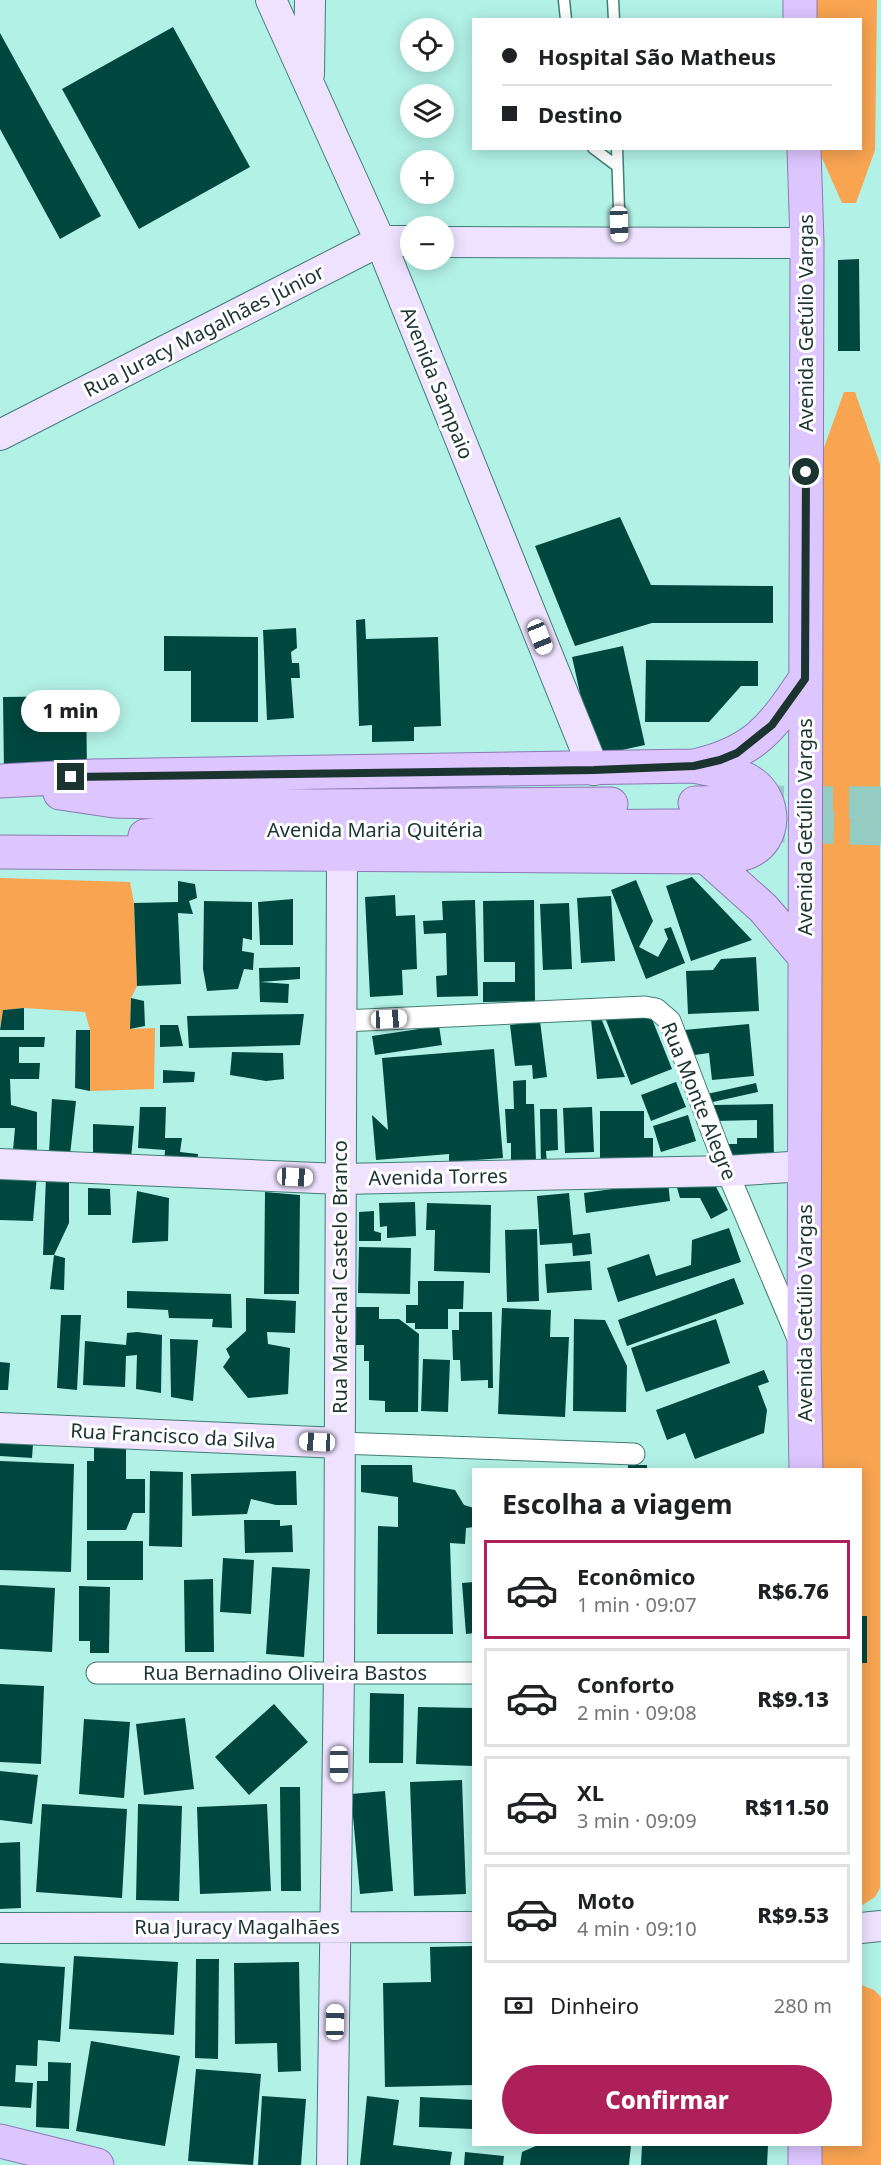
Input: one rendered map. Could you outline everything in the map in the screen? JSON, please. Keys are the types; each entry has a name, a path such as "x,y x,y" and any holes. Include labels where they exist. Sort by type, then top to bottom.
{"main road":[{"path":"800,0 800,18"},
{"name":"Avenida Getúlio Vargas","path":"804,150 807,243 804,1353 806,1468"},
{"path":"0,782 94,776 594,770 694,766 720,760 754,742 772,725 805,679"},
{"path":"0,851 342,856 706,857 746,853 760,846 768,834 771,816 761,792 751,782 730,774 694,766"},
{"name":"Avenida Maria Quitéria","path":"0,782 114,801 751,814 197,831 0,851"},
{"path":"706,857 763,908 805,957"},
{"path":"0,2141 97,2165"},
{"path":"805,2146 805,2165"}],"street":[{"name":"Avenida Sampaio","path":"271,0 380,241 594,770"},
{"path":"309,83 310,0"},
{"name":"Rua Juracy Magalhães Júnior","path":"0,435 380,241 400,241"},
{"path":"454,242 807,243"},
{"name":"Rua Marechal Castelo Branco","path":"332,2165 339,1671 342,856"},
{"name":"Rua Monte Alegre","path":"343,1021 635,1007 656,1009 670,1021 727,1171 804,1353"},
{"name":"Avenida Torres","path":"0,1164 340,1179 727,1171 805,1166"},
{"name":"Rua Francisco da Silva","path":"0,1428 634,1454"},
{"name":"Rua Bernadino Oliveira Bastos","path":"97,1673 339,1671 472,1673"},
{"path":"862,1928 881,1926"},
{"name":"Rua Juracy Magalhães","path":"0,1928 472,1927"}],"lane":[{"path":"564,0 566,18"},
{"path":"613,0 614,18"},
{"path":"596,150 617,166"},
{"path":"617,150 620,243"}],"shaded area":[{"path":"816,0 877,0 875,150 856,203 842,203 818,150 862,150 862,18 816,18"},
{"path":"844,392 855,392 880,464 880,1888 875,1897 862,1905 862,1468 822,1468 817,467"},
{"path":"0,878 130,882 134,903 137,986 131,998 130,1029 155,1028 154,1089 90,1091 90,1030 85,1012 24,1008 3,1010 0,1027"},
{"path":"862,1985 874,1990 881,1997 881,2165 820,2165 820,2146 862,2146"}],"building":[{"path":"173,27 250,167 139,229 62,89"},
{"path":"0,33 101,216 60,239 0,129"},
{"path":"859,259 860,351 838,351 838,260"},
{"path":"620,517 651,585 773,586 773,623 652,623 575,646 535,546"},
{"path":"365,619 366,639 438,637 441,726 414,727 414,741 372,742 372,725 359,726 356,620"},
{"path":"296,628 297,648 291,652 292,663 299,663 300,678 291,678 294,718 267,720 263,630"},
{"path":"164,636 258,637 258,722 191,722 191,671 164,671"},
{"path":"623,646 645,745 594,756 572,657"},
{"path":"646,660 758,661 758,686 741,686 709,722 645,722"},
{"path":"86,696 87,770 4,771 3,697"},
{"path":"692,877 752,940 691,961 666,886"},
{"path":"636,880 653,921 639,947 658,957 668,939 664,929 671,927 685,963 646,979 611,890"},
{"path":"178,881 195,884 197,898 189,901 193,914 178,913 181,984 137,986 134,903 178,902"},
{"path":"395,895 396,916 415,915 417,969 402,970 403,995 370,997 365,897"},
{"path":"611,896 615,961 581,963 577,898"},
{"path":"293,899 293,945 260,945 258,902"},
{"path":"475,900 478,996 437,997 436,976 447,975 446,933 424,934 423,921 443,920 442,901"},
{"path":"534,900 535,1001 483,1002 483,982 515,982 515,962 484,962 483,901"},
{"path":"204,901 252,902 252,940 243,938 242,951 254,953 253,970 244,969 238,989 207,991 203,969"},
{"path":"569,903 572,969 543,970 540,904"},
{"path":"756,957 759,1011 688,1014 686,971 713,970 721,959"},
{"path":"300,967 300,979 260,982 289,984 288,1003 260,1002 259,968"},
{"path":"131,998 144,1001 145,1026 130,1029"},
{"path":"24,1008 24,1030 0,1030 3,1010"},
{"path":"304,1014 300,1045 189,1048 187,1016"},
{"path":"650,1014 672,1069 631,1085 606,1020"},
{"path":"601,1018 625,1077 597,1079 591,1019"},
{"path":"540,1021 547,1077 533,1079 532,1065 515,1066 510,1025"},
{"path":"749,1024 754,1076 712,1080 709,1053 687,1056 684,1030"},
{"path":"160,1025 178,1025 183,1046 160,1047"},
{"path":"439,1026 442,1045 375,1055 372,1036"},
{"path":"76,1030 90,1030 90,1091 75,1088"},
{"path":"0,1037 45,1037 44,1047 19,1047 19,1063 40,1063 39,1079 10,1079 11,1105 37,1112 37,1152 13,1150 15,1128 0,1128"},
{"path":"494,1049 503,1158 449,1162 449,1154 376,1160 372,1115 388,1130 382,1058"},
{"path":"232,1052 283,1053 284,1079 266,1081 230,1075"},
{"path":"163,1070 195,1072 194,1082 163,1083"},
{"path":"526,1080 526,1104 534,1104 536,1161 511,1162 511,1143 507,1143 505,1109 514,1109 513,1081"},
{"path":"676,1082 686,1107 651,1121 641,1095"},
{"path":"756,1083 758,1092 708,1103 707,1094"},
{"path":"52,1099 76,1101 70,1155 49,1152"},
{"path":"773,1104 774,1160 726,1161 726,1144 737,1144 737,1138 757,1138 757,1120 715,1121 714,1105"},
{"path":"140,1107 166,1107 165,1138 182,1138 180,1152 198,1154 197,1164 164,1164 165,1150 138,1148"},
{"path":"592,1107 594,1152 565,1153 563,1108"},
{"path":"540,1109 557,1109 558,1150 546,1151 547,1165 541,1165"},
{"path":"600,1111 644,1111 644,1138 653,1138 653,1162 600,1162"},
{"path":"688,1115 696,1141 661,1152 653,1126"},
{"path":"93,1124 134,1126 131,1158 93,1157"},
{"path":"0,1173 37,1175 33,1221 0,1220"},
{"path":"69,1175 69,1223 54,1255 43,1255 46,1176"},
{"path":"668,1181 670,1201 586,1213 584,1193"},
{"path":"713,1181 728,1210 711,1219 700,1198 680,1198 676,1184"},
{"path":"88,1188 110,1189 111,1215 88,1215"},
{"path":"137,1191 169,1198 168,1241 132,1243"},
{"path":"265,1192 300,1195 299,1294 264,1294"},
{"path":"569,1193 573,1235 590,1233 592,1254 573,1256 572,1243 540,1245 537,1196"},
{"path":"415,1202 416,1236 387,1238 387,1226 380,1227 379,1203"},
{"path":"427,1203 491,1205 490,1273 434,1271 435,1230 426,1230"},
{"path":"374,1211 374,1231 381,1233 381,1241 359,1241 359,1212"},
{"path":"729,1228 741,1262 618,1302 607,1268 649,1254 656,1276 691,1265 692,1240"},
{"path":"537,1229 539,1301 507,1302 505,1230"},
{"path":"359,1247 411,1248 410,1294 358,1293"},
{"path":"54,1255 65,1258 64,1290 50,1289"},
{"path":"590,1261 592,1290 547,1293 545,1264"},
{"path":"734,1278 744,1304 627,1346 618,1320"},
{"path":"418,1281 464,1281 463,1309 448,1309 448,1329 415,1329 415,1323 406,1323 406,1305 418,1305"},
{"path":"127,1291 231,1294 232,1328 212,1327 213,1319 169,1318 168,1310 127,1308"},
{"path":"246,1298 296,1301 295,1333 267,1332 268,1344 290,1348 288,1394 248,1398 223,1367 230,1357 226,1349 246,1331"},
{"path":"355,1307 379,1307 379,1319 399,1319 419,1334 418,1412 385,1412 385,1401 369,1400 369,1361 364,1361 364,1345 355,1345"},
{"path":"502,1308 551,1310 550,1337 569,1337 565,1417 498,1414"},
{"path":"459,1312 492,1312 493,1388 488,1388 488,1380 461,1381 460,1360 453,1360 452,1330 459,1330"},
{"path":"61,1315 81,1315 77,1390 57,1388"},
{"path":"574,1319 605,1320 627,1366 626,1412 573,1411"},
{"path":"716,1319 730,1363 646,1392 631,1348"},
{"path":"127,1333 162,1335 161,1393 136,1389 137,1355 126,1356 125,1387 83,1385 85,1341 126,1345"},
{"path":"170,1339 198,1340 193,1401 171,1397"},
{"path":"423,1359 450,1360 448,1412 421,1411"},
{"path":"0,1362 10,1363 8,1390 0,1390"},
{"path":"764,1370 769,1382 758,1386 767,1410 764,1433 695,1459 685,1433 667,1440 656,1410"},
{"path":"94,1441 126,1441 126,1479 145,1479 145,1513 133,1513 126,1530 87,1530 87,1461 94,1461"},
{"path":"0,1442 33,1444 32,1458 0,1456"},
{"path":"0,1461 74,1464 71,1572 0,1570"},
{"path":"361,1465 412,1465 413,1482 455,1490 464,1505 472,1507 472,1527 466,1528 465,1544 450,1543 453,1634 377,1634 378,1526 398,1527 398,1497 361,1492"},
{"path":"628,1465 647,1465 647,1468 628,1468"},
{"path":"150,1471 183,1472 182,1547 149,1546"},
{"path":"296,1471 297,1505 276,1505 251,1499 247,1514 192,1516 191,1474"},
{"path":"244,1520 280,1520 280,1526 292,1525 293,1552 245,1553"},
{"path":"87,1541 143,1541 143,1580 87,1580"},
{"path":"223,1558 254,1560 251,1614 220,1612"},
{"path":"272,1567 310,1569 304,1657 266,1654"},
{"path":"213,1579 214,1652 185,1652 184,1580"},
{"path":"472,1582 472,1633 466,1634 462,1583"},
{"path":"0,1585 55,1588 52,1652 0,1649"},
{"path":"79,1586 110,1587 109,1653 90,1653 90,1641 79,1641"},
{"path":"862,1616 867,1616 867,1663 862,1663"},
{"path":"0,1684 44,1686 41,1764 0,1762"},
{"path":"370,1693 404,1694 403,1763 369,1763"},
{"path":"274,1704 308,1742 249,1795 215,1757"},
{"path":"418,1707 472,1708 472,1766 416,1764"},
{"path":"185,1718 194,1789 144,1795 136,1724"},
{"path":"84,1719 130,1722 124,1798 79,1794"},
{"path":"0,1771 38,1775 32,1824 0,1820"},
{"path":"462,1780 466,1894 414,1896 410,1782"},
{"path":"280,1787 300,1787 301,1891 281,1891"},
{"path":"385,1791 393,1891 360,1894 351,1794"},
{"path":"42,1804 127,1809 122,1898 36,1892"},
{"path":"138,1804 182,1806 179,1901 136,1900"},
{"path":"267,1804 271,1891 200,1894 197,1807"},
{"path":"20,1842 21,1908 0,1909 0,1843"},
{"path":"472,1946 472,2085 385,2087 383,1983 431,1982 430,1947"},
{"path":"74,1956 178,1962 174,2035 69,2029"},
{"path":"196,1959 219,1959 218,2059 195,2058"},
{"path":"299,1962 301,2071 278,2072 277,2043 235,2044 234,1963"},
{"path":"0,1963 65,1967 60,2042 38,2040 37,2066 16,2065 15,2082 33,2083 31,2108 0,2106"},
{"path":"91,2041 180,2056 165,2146 76,2131"},
{"path":"48,2062 71,2063 69,2129 36,2127 37,2081 48,2081"},
{"path":"196,2069 261,2074 253,2165 188,2161"},
{"path":"262,2096 306,2099 301,2165 258,2165"},
{"path":"367,2096 399,2100 393,2145 452,2152 450,2165 360,2165"},
{"path":"420,2097 472,2100 472,2129 419,2127"},
{"path":"536,2146 631,2146 629,2165 520,2165 522,2152"},
{"path":"642,2146 768,2146 767,2165 641,2165"},
{"path":"465,2152 504,2156 503,2165 464,2165"}],"tunnel":[{"path":"751,802 881,803"},
{"path":"752,825 881,829"}],"route":[{"path":"71,777 594,770 694,766 737,753 754,742 772,725 805,679 806,472"}]}
